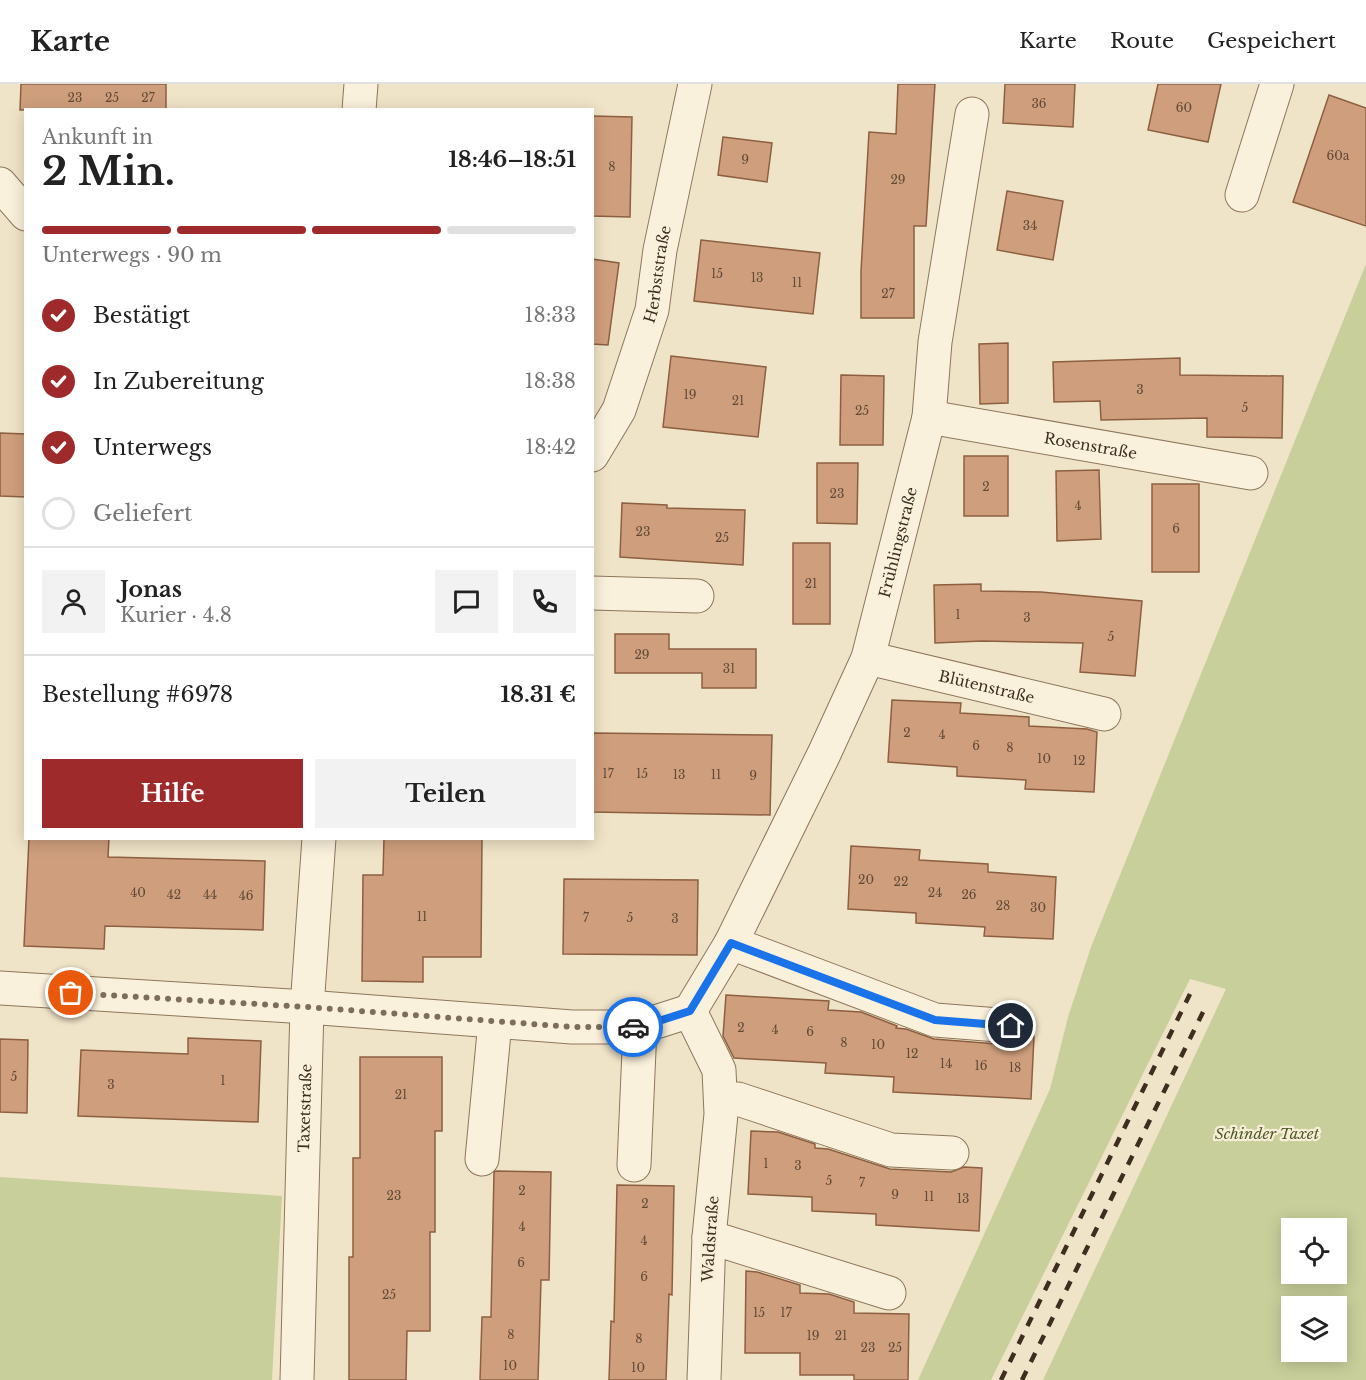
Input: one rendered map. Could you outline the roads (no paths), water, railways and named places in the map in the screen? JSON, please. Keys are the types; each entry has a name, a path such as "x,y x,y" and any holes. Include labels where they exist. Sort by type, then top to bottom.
{"street":[{"path":"359,108 361,84"},
{"name":"Herbststraße","path":"594,452 619,410 652,310 660,250 695,84"},
{"path":"1242,195 1277,84"},
{"name":"Frühlingstraße","path":"690,1011 731,943 824,754 868,658 929,417 934,342 972,114"},
{"path":"0,184 24,212"},
{"name":"Rosenstraße","path":"929,417 1251,472"},
{"path":"594,593 697,596"},
{"name":"Blütenstraße","path":"868,658 1104,714"},
{"name":"Taxetstraße","path":"297,1380 307,1007 319,840"},
{"path":"731,943 935,1020 1011,1026"},
{"path":"0,988 307,1007 572,1027 640,1027 690,1011"},
{"name":"Waldstraße","path":"690,1011 719,1070 722,1114 709,1237 704,1380"},
{"path":"482,1159 495,1022"},
{"path":"634,1165 640,1027"},
{"path":"721,1098 738,1099 891,1150 952,1153"},
{"path":"709,1237 890,1293"}],"railway":[{"path":"1001,1380 1190,994"},
{"path":"1022,1380 1207,1004"}],"park label":[{"name":"Schinder Taxet","path":"1267,1133"}]}
